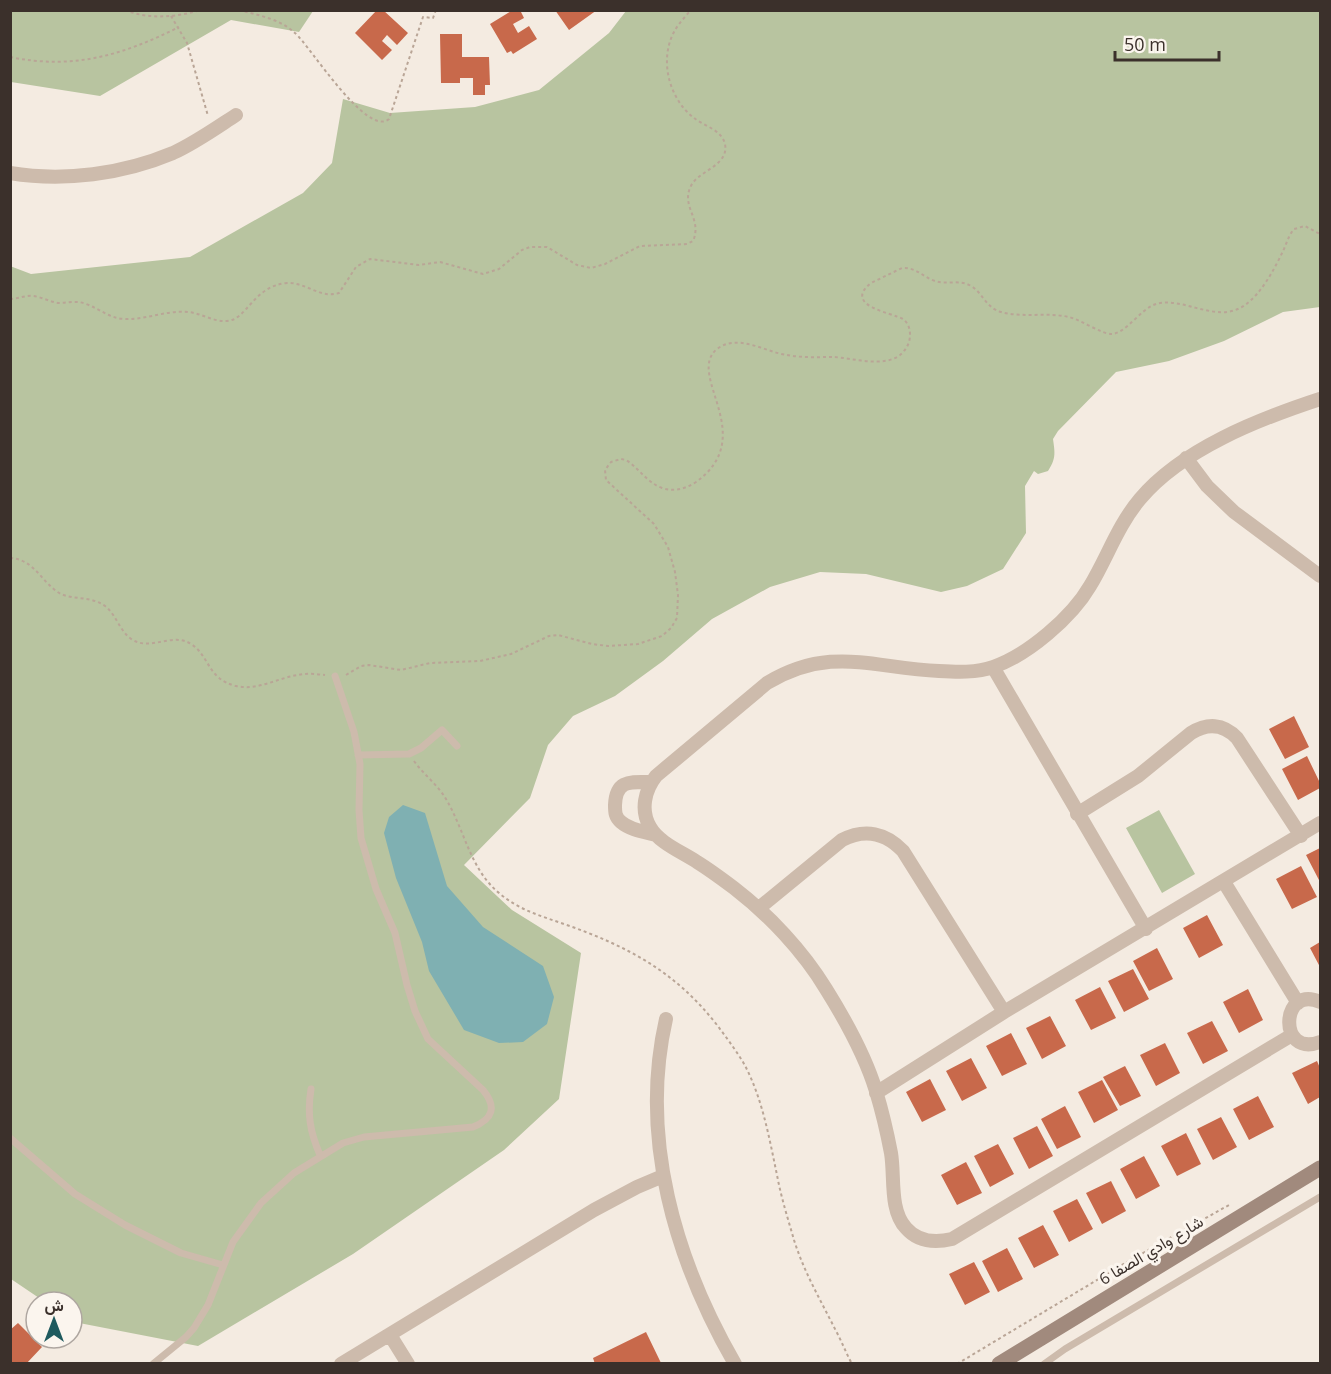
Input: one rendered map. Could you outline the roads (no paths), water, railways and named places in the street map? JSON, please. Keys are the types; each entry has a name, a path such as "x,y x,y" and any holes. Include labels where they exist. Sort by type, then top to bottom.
{"main road":[{"name":"شارع وادي الصفا 6","path":"999,1364 1320,1168"}],"street":[{"path":"10,172 67,176 111,171 143,163 174,152 236,115"},
{"path":"656,835 645,815 644,804 651,782 767,683 786,672 809,664 828,661 854,661 910,670 957,672 993,667 1037,641 1069,614 1089,589 1138,501 1157,481 1186,458 1286,411 1320,399"},
{"path":"1186,458 1207,486 1234,512 1320,576"},
{"path":"993,667 1077,814 1146,928"},
{"path":"1077,814 1138,776 1191,732 1211,725 1222,727 1237,738 1301,836"},
{"path":"651,782 621,785 616,796 617,818 624,825 656,835 708,869 759,909 795,947 821,980 852,1034 869,1071 892,1155 896,1206 901,1220 906,1229 928,1241 940,1242 952,1239 1292,1035"},
{"path":"876,1093 1004,1012 1320,823"},
{"path":"759,909 842,840 870,833 889,838 903,851 1004,1012"},
{"path":"1224,882 1298,1003"},
{"path":"1320,1002 1307,1000 1298,1003 1294,1007 1288,1024 1292,1035 1303,1043 1309,1045 1320,1042"},
{"path":"666,1019 657,1065 656,1103 663,1176 679,1236 702,1300 735,1364"},
{"path":"341,1364 594,1210 663,1176"},
{"path":"390,1335 408,1364"}],"lane":[{"path":"153,1364 194,1328 208,1305 233,1242 261,1203 294,1173 343,1143 364,1137 473,1127 485,1122 491,1112 490,1100 428,1039 421,1026 407,985 395,933 376,889 361,838 358,755 354,732 335,676"},
{"path":"358,755 409,754 421,748 442,730 457,746"},
{"path":"311,1089 309,1123 320,1155"},
{"path":"10,1138 75,1194 125,1225 182,1253 223,1265"},
{"path":"1044,1364 1075,1343 1320,1197"}],"water":[{"path":"403,805 425,813 447,886 483,927 543,966 554,997 547,1024 523,1042 499,1043 464,1030 429,971 422,942 396,878 384,833 389,817"}]}
